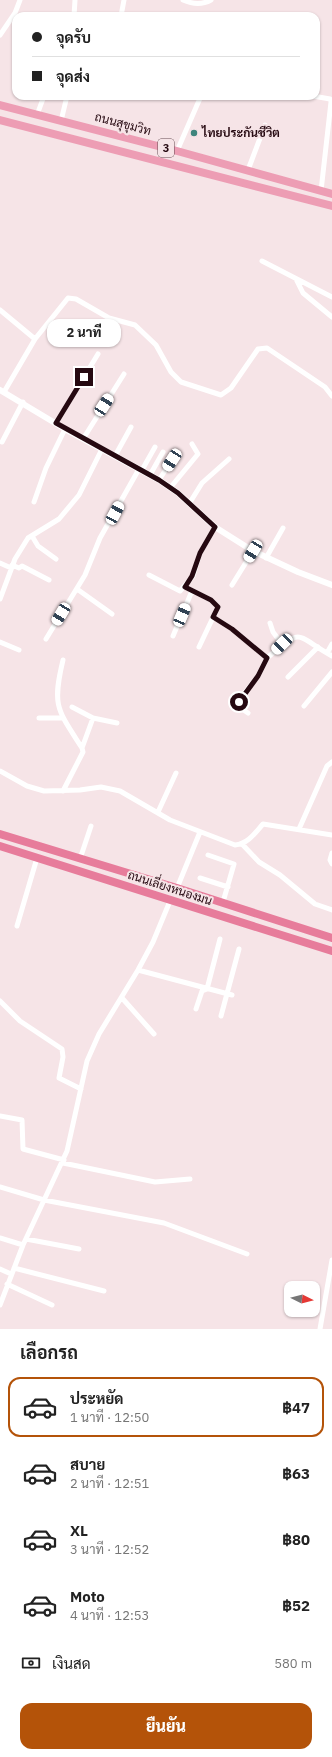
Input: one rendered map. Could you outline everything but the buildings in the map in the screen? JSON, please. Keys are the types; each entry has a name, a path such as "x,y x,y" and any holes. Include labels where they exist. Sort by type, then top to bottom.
{"highway":[{"name":"ถนนเลี่ยงหนองมน","path":"0,834 223,902 332,938"},
{"name":"ถนนเลี่ยงหนองมน","path":"0,846 332,951"},
{"path":"286,937 290,924"}],"main road":[{"name":"ถนนสุขุมวิท","path":"0,105 176,150 332,194"},
{"name":"3","path":"0,120 332,206"}],"street":[{"path":"15,12 20,0"},
{"path":"74,0 74,12"},
{"path":"122,12 124,0"},
{"path":"183,0 190,3 205,3 210,0"},
{"path":"0,35 12,17"},
{"path":"320,97 330,99 331,102 321,191"},
{"path":"37,115 43,100"},
{"path":"61,121 66,100"},
{"path":"176,150 199,100"},
{"path":"248,170 265,125"},
{"path":"262,261 332,297"},
{"path":"297,280 303,293 332,317"},
{"path":"331,394 325,387 266,348 258,349 231,388 221,395 181,382 170,372 156,345 135,325 110,318 76,299 68,298 35,338 2,391 23,402 65,429 159,480 215,527 253,551 266,558 332,585"},
{"path":"0,310 35,338"},
{"path":"56,423 98,354"},
{"path":"83,439 124,374"},
{"path":"2,442 23,402"},
{"path":"115,456 131,427"},
{"path":"34,502 46,468 65,429"},
{"path":"170,488 198,454 192,444"},
{"path":"46,639 77,589 88,568 100,538 140,469 155,447"},
{"path":"0,599 12,566 28,538 60,518 78,495 102,449"},
{"path":"150,475 163,452"},
{"path":"189,504 202,483 229,459"},
{"path":"159,480 172,460"},
{"path":"149,575 180,591 185,587 192,576 200,553 215,527"},
{"path":"266,558 283,528"},
{"path":"32,536 38,546 56,559"},
{"path":"232,585 253,551"},
{"path":"0,563 19,568 22,566 49,580"},
{"path":"185,587 211,600 218,607 199,647"},
{"path":"77,589 112,614"},
{"path":"173,636 192,591"},
{"path":"213,617 232,629 267,658"},
{"path":"270,623 273,632 282,644"},
{"path":"248,713 242,709 239,700 258,676 267,658 282,644 295,636 303,637 332,656"},
{"path":"0,642 19,650"},
{"path":"327,653 332,644"},
{"path":"288,677 318,647"},
{"path":"63,660 56,687 58,706 62,718 82,748"},
{"path":"304,706 332,672"},
{"path":"72,707 93,718 117,722"},
{"path":"39,718 62,718"},
{"path":"63,791 77,767 93,718"},
{"path":"299,830 327,766 332,762"},
{"path":"0,771 27,786 44,791 63,791 101,787 120,791 158,812 200,832 235,845 242,844 249,840 263,824 332,835"},
{"path":"158,812 176,773"},
{"path":"80,859 92,826"},
{"path":"177,888 200,832"},
{"path":"242,844 259,862 280,875 315,904 332,910"},
{"path":"332,853 330,860 332,864"},
{"path":"208,855 234,864 223,902"},
{"path":"17,926 37,858"},
{"path":"200,878 228,887"},
{"path":"1,1301 25,1242 63,1161 87,1060 99,1034 122,998 153,942 170,901"},
{"path":"196,1009 202,991 207,988 220,939"},
{"path":"221,1016 229,995 239,950"},
{"path":"138,970 229,995"},
{"path":"122,998 154,1034"},
{"path":"0,1001 20,1021 62,1049 63,1057 59,1078 80,1089"},
{"path":"0,1116 22,1120 23,1149 63,1161 155,1182 190,1179"},
{"path":"0,1187 44,1200 164,1223 247,1254"},
{"path":"0,1238 78,1249"},
{"path":"320,1329 332,1260"},
{"path":"14,1268 104,1292"},
{"path":"0,1270 11,1274"},
{"path":"7,1284 52,1305"}],"place":[{"name":"ไทยประกันชีวิต","path":"194,133"}],"route":[{"path":"84,377 56,423 159,480 178,493 215,527 200,553 192,576 185,587 211,600 218,607 213,617 232,629 254,649 267,658 258,676 240,698 239,702"}]}
